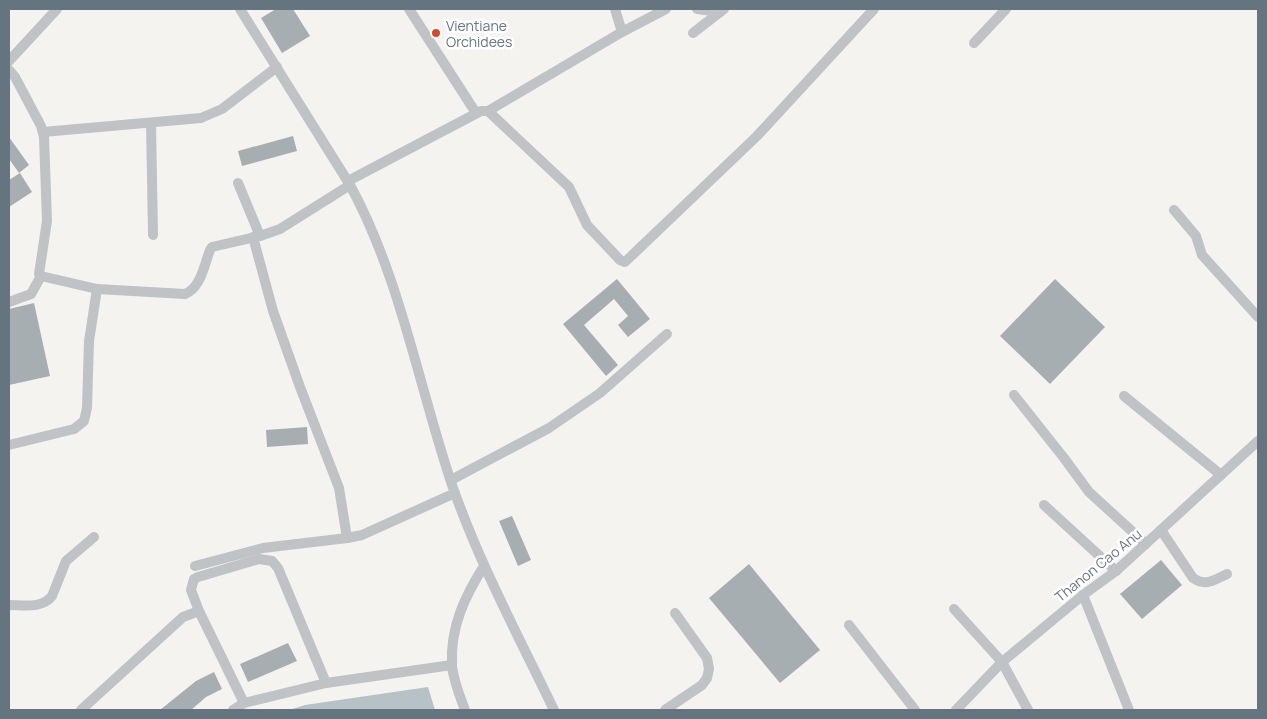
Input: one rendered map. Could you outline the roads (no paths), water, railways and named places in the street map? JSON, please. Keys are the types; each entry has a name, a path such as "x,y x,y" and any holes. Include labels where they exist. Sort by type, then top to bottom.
{"street":[{"path":"11,55 57,9"},
{"path":"240,9 365,211 390,277 455,493 484,566 554,710"},
{"path":"409,9 476,113"},
{"path":"615,9 622,32"},
{"path":"41,276 97,289 185,294 191,292 196,287 212,247 257,237 280,229 349,183 476,113 488,111 622,32 666,9"},
{"path":"697,9 722,10"},
{"path":"488,111 569,187 587,225 620,260 625,262 757,136 874,9"},
{"path":"974,43 1006,9"},
{"path":"693,33 722,10"},
{"path":"43,132 201,118 213,114 222,108 277,67"},
{"path":"9,70 15,77 43,132 47,221 39,274 41,276 31,294 9,302"},
{"path":"152,122 153,235"},
{"path":"238,183 257,237 273,311 339,488 347,538"},
{"path":"1174,210 1196,236 1202,255 1258,317"},
{"path":"9,445 74,429 84,421 88,408 89,341 97,289"},
{"path":"451,480 549,428 600,392 667,334"},
{"path":"1014,395 1090,492 1146,544"},
{"path":"1124,396 1221,475"},
{"name":"Thanon Cao Anu","path":"956,710 1002,662 1083,595 1116,571 1258,441"},
{"path":"195,566 262,548 347,538 362,534 455,493"},
{"path":"1044,504 1116,571"},
{"path":"1161,530 1193,578 1200,583 1210,582 1227,574"},
{"path":"9,605 43,604 48,601 52,596 66,561 94,538"},
{"path":"244,703 199,611 191,590 194,579 198,576 259,559 272,561 278,568 326,683"},
{"path":"465,710 452,665 454,638 461,607 484,566"},
{"path":"1083,595 1130,710"},
{"path":"954,609 1002,662 1028,710"},
{"path":"81,710 183,617 199,611"},
{"path":"665,710 702,685 707,678 709,669 707,658 675,613"},
{"path":"849,625 915,710"},
{"path":"233,710 244,703 326,683 452,665"}],"place":[{"name":"Vientiane Orchidees","path":"436,33"}]}
